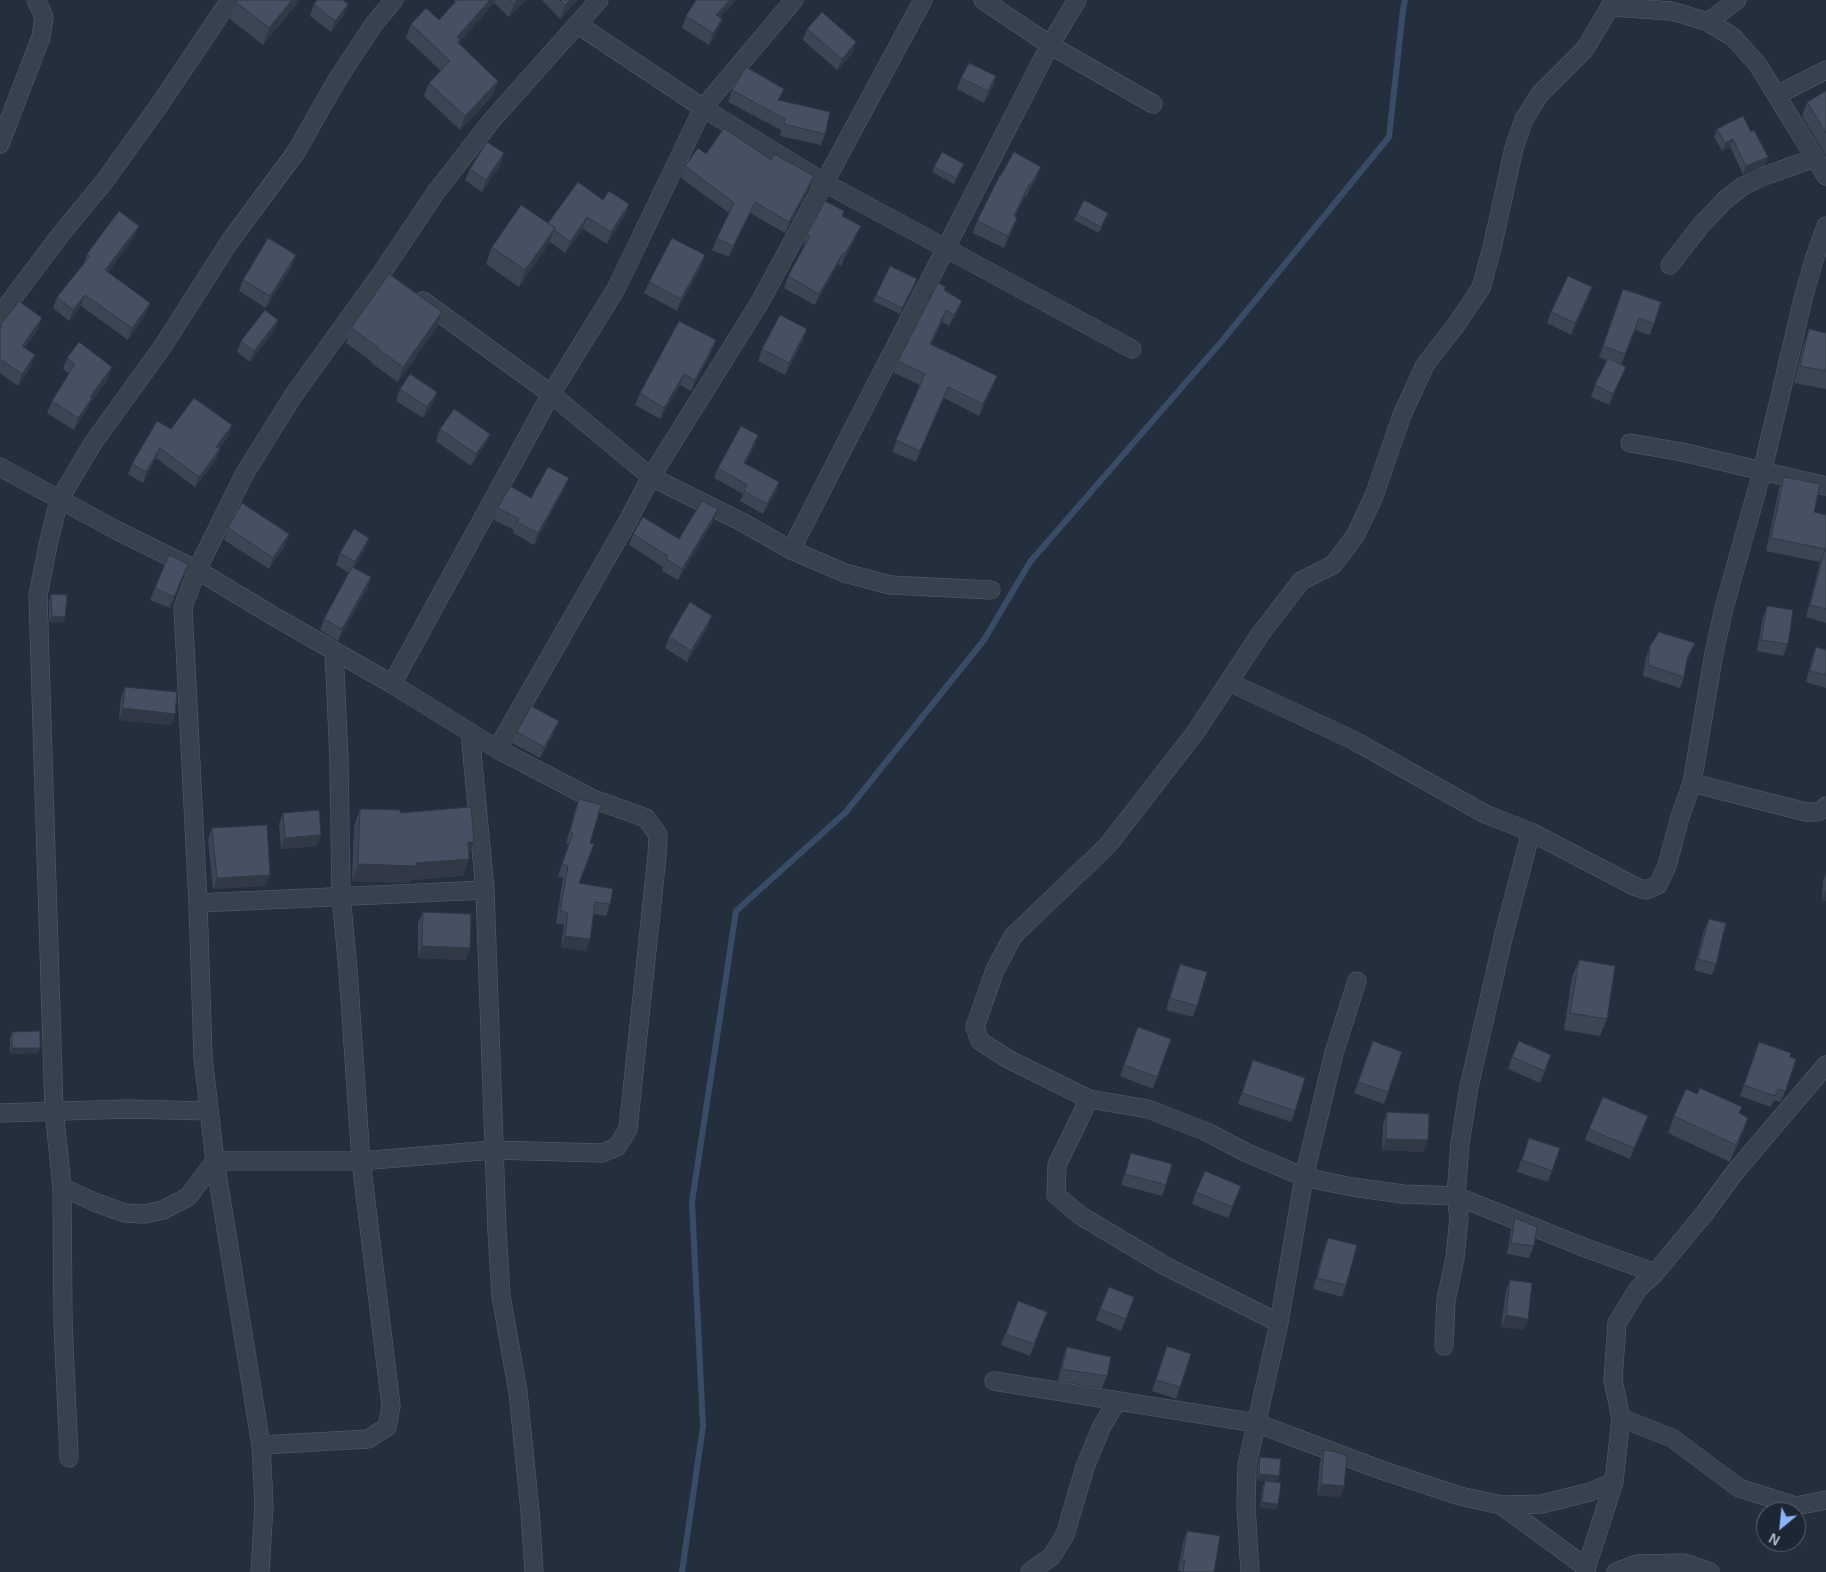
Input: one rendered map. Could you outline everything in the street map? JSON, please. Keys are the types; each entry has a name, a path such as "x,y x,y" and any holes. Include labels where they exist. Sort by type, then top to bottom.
{"street":[{"path":"0,144 41,37 44,17 36,0"},
{"path":"0,315 104,182 160,104 230,0"},
{"path":"69,1458 63,1322 62,1187 54,1110 38,596 59,500 92,443 163,346 230,241 296,152 337,80 374,24 394,0"},
{"path":"260,1572 264,1505 261,1445 215,1161 203,1057 198,902 183,607 197,570 245,473 294,396 383,271 436,192 487,127 599,0"},
{"path":"392,684 551,394 616,289 703,108 794,0"},
{"path":"497,749 628,521 651,477 760,302 922,0"},
{"path":"983,0 1050,45 1153,104"},
{"path":"791,550 1050,45 1077,0"},
{"path":"1708,22 1737,0"},
{"path":"1655,1273 1574,1244 1456,1196 1403,1194 1352,1187 1304,1177 1247,1154 1207,1132 1148,1109 1089,1099 1008,1059 980,1041 975,1027 995,970 1013,936 1108,845 1195,733 1261,633 1302,581 1333,565 1355,536 1374,496 1402,415 1425,365 1456,325 1481,288 1492,248 1514,148 1524,119 1540,94 1585,49 1613,3 1672,11 1708,22 1733,37 1758,65 1826,176"},
{"path":"576,24 703,108 825,183 1132,349"},
{"path":"1777,95 1826,70"},
{"path":"1670,265 1702,224 1743,186 1764,176 1815,158"},
{"path":"1229,682 1353,740 1485,814 1532,832 1636,887 1646,890 1658,886 1667,866 1680,817 1692,783 1714,653 1762,472 1804,294 1826,226"},
{"path":"383,271 551,394 651,477 742,522 791,550 846,573 890,585 990,590"},
{"path":"1630,443 1682,452 1826,486"},
{"path":"0,467 59,500 197,570 392,684 497,749 593,799 646,818 658,835 658,856 628,1129 617,1147 602,1153 493,1150 361,1161 215,1161"},
{"path":"261,1445 368,1439 387,1427 391,1406 361,1161 341,896 334,651"},
{"path":"470,732 485,890 496,1231 501,1296 518,1392 534,1572"},
{"path":"1692,783 1806,812 1817,812 1825,809 1826,806"},
{"path":"1444,1346 1446,1300 1455,1258 1459,1217 1456,1196 1460,1143 1469,1087 1504,934 1532,832"},
{"path":"198,902 485,890"},
{"path":"1250,1572 1246,1506 1247,1465 1279,1323 1304,1177 1334,1053 1357,981"},
{"path":"1501,1505 1586,1570 1614,1482 1621,1418 1613,1380 1617,1323 1638,1289 1655,1273 1704,1214 1735,1172 1826,1065"},
{"path":"1089,1099 1057,1165 1056,1195 1082,1216 1167,1267 1279,1323"},
{"path":"0,1113 136,1109 209,1111"},
{"path":"62,1187 94,1202 125,1213 144,1214 164,1210 188,1197 215,1161"},
{"path":"994,1381 1256,1423 1451,1494 1501,1505 1542,1504 1590,1492 1614,1482"},
{"path":"1030,1572 1052,1556 1065,1535 1085,1468 1102,1426 1117,1401"},
{"path":"1621,1418 1672,1438 1739,1488 1796,1506 1826,1500"},
{"path":"1616,1572 1637,1564 1684,1563 1710,1572"}],"building":[{"path":"238,0 292,0 269,28 236,2"},
{"path":"317,0 343,0 348,4 335,21 314,4"},
{"path":"457,0 490,0 457,37 460,39 457,42 498,81 465,116 429,83 450,61 411,24 426,8 439,20"},
{"path":"560,0 570,0 565,5"},
{"path":"696,0 730,0 716,15 722,19 713,33 686,16"},
{"path":"822,12 856,42 842,59 807,29"},
{"path":"969,63 996,76 988,91 961,78"},
{"path":"746,67 784,89 778,100 830,112 825,134 784,124 785,119 732,90"},
{"path":"1826,91 1826,133 1807,102"},
{"path":"1743,116 1751,132 1754,130 1768,157 1746,166 1733,139 1725,143 1717,129"},
{"path":"724,128 771,160 774,154 814,176 789,222 755,202 733,246 717,238 734,203 685,166 698,148 706,154"},
{"path":"487,142 504,153 486,180 470,169"},
{"path":"942,152 964,164 956,178 934,167"},
{"path":"1014,152 1041,167 1029,184 1014,216 1017,218 1008,236 977,221"},
{"path":"578,182 603,200 609,191 629,204 611,232 587,217 570,242 548,223"},
{"path":"1084,200 1108,213 1101,227 1077,214"},
{"path":"825,201 844,211 842,216 861,226 819,294 788,276 810,236 807,234"},
{"path":"521,205 555,228 525,270 492,247"},
{"path":"119,211 139,226 105,270 150,303 132,328 85,295 73,310 57,297 90,256 87,254"},
{"path":"268,238 296,255 270,296 243,280"},
{"path":"672,238 705,255 681,299 649,282"},
{"path":"890,266 917,279 902,308 876,295"},
{"path":"389,274 442,312 403,367 351,328"},
{"path":"1568,276 1592,287 1575,323 1551,312"},
{"path":"938,283 946,287 944,290 962,301 954,315 946,310 930,344 997,376 983,404 948,387 920,451 896,440 925,374 898,361"},
{"path":"1623,289 1661,302 1654,324 1639,318 1625,354 1603,346"},
{"path":"19,301 42,318 22,346 35,355 22,374 0,359 0,329 2,327 0,326"},
{"path":"265,310 278,320 254,351 241,341"},
{"path":"780,315 807,329 789,363 762,349"},
{"path":"679,321 716,340 695,380 684,374 664,408 640,393"},
{"path":"1809,329 1826,333 1826,371 1800,366"},
{"path":"79,342 112,367 90,397 92,398 78,418 52,401 75,364 67,358"},
{"path":"1608,358 1626,367 1613,394 1595,385"},
{"path":"410,374 437,392 427,407 400,389"},
{"path":"194,398 232,425 216,447 220,449 199,477 160,448 146,472 132,464 157,421 171,429"},
{"path":"454,409 490,434 476,454 440,429"},
{"path":"741,426 758,435 744,463 779,482 767,504 744,491 747,485 718,468"},
{"path":"548,467 569,478 538,533 517,522 519,519 498,508 510,486 531,498"},
{"path":"1784,477 1820,484 1814,512 1826,515 1826,609 1810,605 1825,549 1771,538"},
{"path":"702,501 718,509 682,569 666,559 668,556 633,534 643,517 679,539"},
{"path":"242,503 289,534 273,558 228,528"},
{"path":"354,529 369,538 355,562 340,553"},
{"path":"169,555 188,564 174,597 155,588"},
{"path":"352,567 371,577 342,629 324,619"},
{"path":"51,594 67,595 65,617 52,616"},
{"path":"690,602 712,616 691,651 669,637"},
{"path":"1767,606 1793,610 1788,644 1761,640"},
{"path":"1659,632 1695,643 1687,658 1684,677 1648,665 1650,646"},
{"path":"1816,647 1826,650 1826,675 1810,671"},
{"path":"125,687 177,692 175,714 123,708"},
{"path":"531,706 559,721 544,747 517,732"},
{"path":"579,799 601,805 590,843 594,844 579,883 613,889 610,904 595,902 590,939 565,936 568,913 560,911 568,866 562,864 573,833 570,832"},
{"path":"471,807 474,842 468,842 469,859 416,863 416,866 358,864 360,809 400,810 400,813"},
{"path":"319,810 321,835 285,838 283,813"},
{"path":"267,825 270,875 217,878 212,828"},
{"path":"423,912 471,914 470,948 422,946"},
{"path":"1709,919 1726,923 1716,964 1698,959"},
{"path":"1579,960 1615,966 1607,1019 1570,1013"},
{"path":"1180,964 1207,972 1197,1006 1170,998"},
{"path":"1138,1027 1171,1039 1157,1077 1124,1065"},
{"path":"40,1031 40,1048 12,1048 12,1032"},
{"path":"1373,1041 1402,1052 1388,1092 1358,1082"},
{"path":"1519,1041 1551,1055 1544,1071 1512,1057"},
{"path":"1759,1042 1791,1053 1790,1057 1796,1059 1785,1091 1778,1089 1775,1096 1744,1085"},
{"path":"1253,1060 1305,1078 1295,1111 1242,1093"},
{"path":"1700,1088 1742,1107 1739,1113 1748,1118 1736,1145 1674,1116 1686,1089 1697,1094"},
{"path":"1603,1097 1648,1116 1634,1148 1589,1129"},
{"path":"1387,1112 1429,1114 1428,1140 1386,1139"},
{"path":"1529,1138 1560,1148 1552,1171 1522,1160"},
{"path":"1131,1153 1172,1164 1166,1185 1125,1174"},
{"path":"1205,1171 1241,1186 1232,1207 1196,1192"},
{"path":"1515,1218 1537,1227 1534,1246 1511,1243"},
{"path":"1328,1238 1357,1245 1346,1285 1317,1278"},
{"path":"1510,1280 1532,1283 1528,1319 1506,1315"},
{"path":"1109,1287 1134,1297 1126,1319 1100,1309"},
{"path":"1018,1301 1047,1312 1034,1344 1006,1334"},
{"path":"1167,1346 1191,1354 1180,1387 1156,1380"},
{"path":"1067,1347 1111,1357 1107,1376 1062,1369"},
{"path":"1324,1450 1347,1456 1344,1486 1321,1484"},
{"path":"1260,1457 1281,1459 1279,1476 1259,1474"},
{"path":"1265,1481 1281,1483 1278,1504 1262,1502"},
{"path":"1187,1531 1220,1536 1214,1572 1183,1572 1185,1560 1182,1560"}],"waterway":[{"path":"682,1572 703,1426 692,1202 736,911 846,812 984,640 1030,562 1222,341 1389,137 1405,0"}]}
